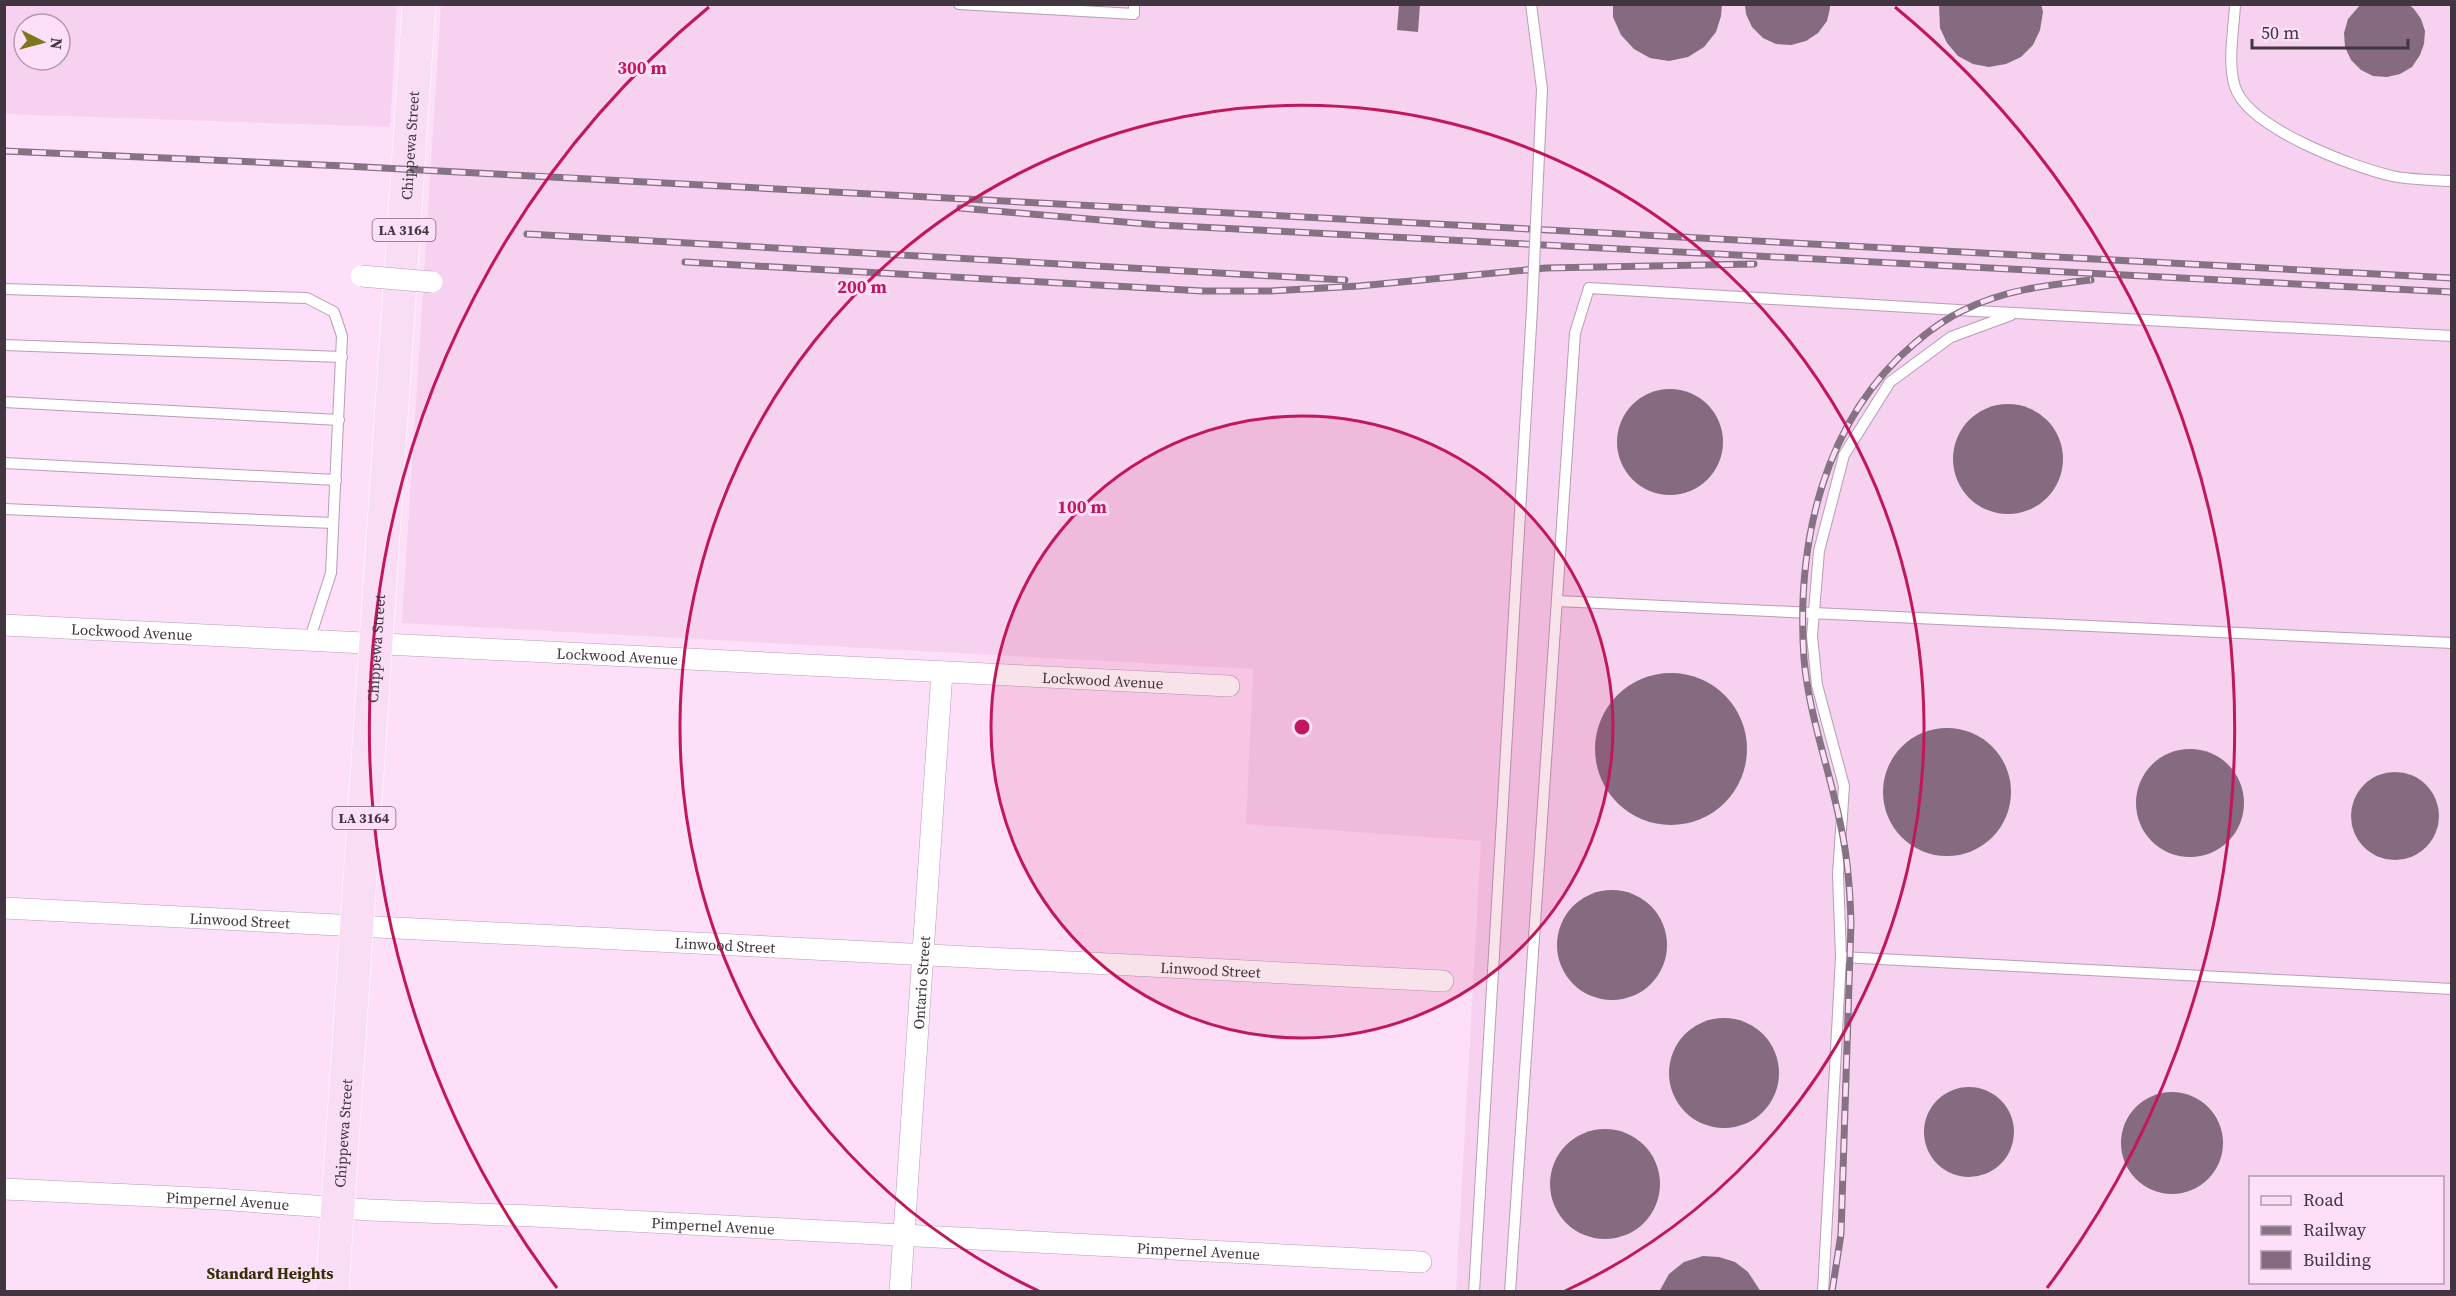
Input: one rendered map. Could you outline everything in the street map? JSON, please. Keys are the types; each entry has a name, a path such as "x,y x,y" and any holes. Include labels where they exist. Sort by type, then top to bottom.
{"main road":[{"name":"Chippewa Street","path":"332,1292 419,4"}],"street":[{"path":"361,276 432,282"},
{"name":"Lockwood Avenue","path":"4,625 1229,686"},
{"name":"Ontario Street","path":"900,1292 942,672"},
{"name":"Linwood Street","path":"4,908 1443,981"},
{"name":"Pimpernel Avenue","path":"4,1189 1421,1262"}],"lane":[{"path":"958,4 1134,14 1134,4"},
{"path":"1474,1292 1532,309 1542,89 1531,4"},
{"path":"2235,4 2232,63 2235,88 2251,109 2274,127 2354,166 2395,176 2451,181"},
{"path":"1510,1292 1575,333 1589,288 2451,336"},
{"path":"4,289 307,298 334,312 342,336 342,357 331,573 309,641"},
{"path":"1823,1292 1840,957 1839,874 1844,786 1817,685 1812,636 1819,551 1844,455 1890,382 1951,337 2016,313"},
{"path":"4,345 342,357"},
{"path":"4,402 339,420"},
{"path":"4,463 336,480"},
{"path":"4,509 333,523"},
{"path":"1557,601 1814,611 2451,643"},
{"path":"1840,957 2451,989"}],"shaded area":[{"path":"5,4 397,5 390,127 5,114"},
{"path":"441,5 2451,5 2451,1291 1456,1291 1481,841 1246,824 1253,669 402,623"}],"building":[{"path":"1399,4 1420,4 1418,32 1397,30"},
{"path":"1613,4 1722,4 1716,32 1704,47 1688,57 1669,61 1650,58 1634,49 1621,35 1613,17"},
{"path":"1939,4 2041,4 2043,12 2040,30 2033,45 2021,57 2006,64 1989,67 1973,64 1958,56 1947,43 1940,28"},
{"path":"2361,4 2408,4 2414,9 2425,31 2424,44 2412,67 2400,74 2387,77 2373,76 2361,70 2351,60 2345,47 2344,33 2348,19"},
{"path":"1745,5 1830,5 1830,8 1827,21 1818,33 1806,41 1791,45 1776,44 1763,38 1752,27"},
{"path":"1670,389 1690,393 1708,404 1719,422 1723,442 1719,462 1708,480 1690,491 1670,495 1650,491 1632,480 1621,462 1617,442 1621,422 1632,404 1650,393"},
{"path":"2008,404 2029,408 2047,420 2059,438 2063,459 2059,480 2047,498 2029,510 2008,514 1987,510 1969,498 1957,480 1953,459 1957,438 1969,420 1987,408"},
{"path":"1671,673 1700,679 1713,686 1724,696 1734,707 1741,720 1747,749 1741,778 1734,791 1724,802 1713,812 1700,819 1671,825 1642,819 1629,812 1618,802 1608,791 1601,778 1595,749 1601,720 1608,707 1618,696 1629,686 1642,679"},
{"path":"1947,728 1971,733 1992,747 2006,768 2011,792 2006,816 1992,837 1971,851 1947,856 1923,851 1902,837 1888,816 1883,792 1888,768 1902,747 1923,733"},
{"path":"2190,749 2211,753 2228,765 2240,782 2244,803 2240,824 2228,841 2211,853 2190,857 2169,853 2152,841 2140,824 2136,803 2140,782 2152,765 2169,753"},
{"path":"2395,772 2420,779 2432,791 2439,816 2432,841 2420,853 2395,860 2370,853 2358,841 2351,816 2358,791 2370,779"},
{"path":"1612,890 1633,894 1651,906 1663,924 1667,945 1663,966 1651,984 1633,996 1612,1000 1591,996 1573,984 1561,966 1557,945 1561,924 1573,906 1591,894"},
{"path":"1724,1018 1745,1022 1763,1034 1775,1052 1779,1073 1775,1094 1763,1112 1745,1124 1724,1128 1703,1124 1685,1112 1673,1094 1669,1073 1673,1052 1685,1034 1703,1022"},
{"path":"1969,1087 1986,1091 2001,1100 2010,1115 2014,1132 2010,1149 2001,1164 1986,1173 1969,1177 1952,1173 1937,1164 1928,1149 1924,1132 1928,1115 1937,1100 1952,1091"},
{"path":"2172,1092 2191,1096 2208,1107 2219,1124 2223,1143 2219,1162 2208,1179 2191,1190 2172,1194 2153,1190 2136,1179 2125,1162 2121,1143 2125,1124 2136,1107 2153,1096"},
{"path":"1605,1129 1626,1133 1644,1145 1656,1163 1660,1184 1656,1205 1644,1223 1626,1235 1605,1239 1584,1235 1566,1223 1554,1205 1550,1184 1554,1163 1566,1145 1584,1133"},
{"path":"1703,1256 1719,1257 1735,1262 1748,1272 1761,1292 1659,1292 1669,1274 1684,1262"}],"railway":[{"path":"4,151 345,166 2452,278"},
{"path":"960,208 1159,225 2452,292"},
{"path":"527,234 1345,280"},
{"path":"685,262 1203,291 1270,291 1359,286 1546,268 1754,264"},
{"path":"1832,1292 1841,1234 1851,922 1843,839 1810,701 1804,659 1805,572 1811,528 1822,486 1837,446 1858,409 1883,374 1915,343 1945,321 1979,303 2042,286 2091,280"}],"district":[{"name":"Standard Heights","path":"270,1273"}]}
